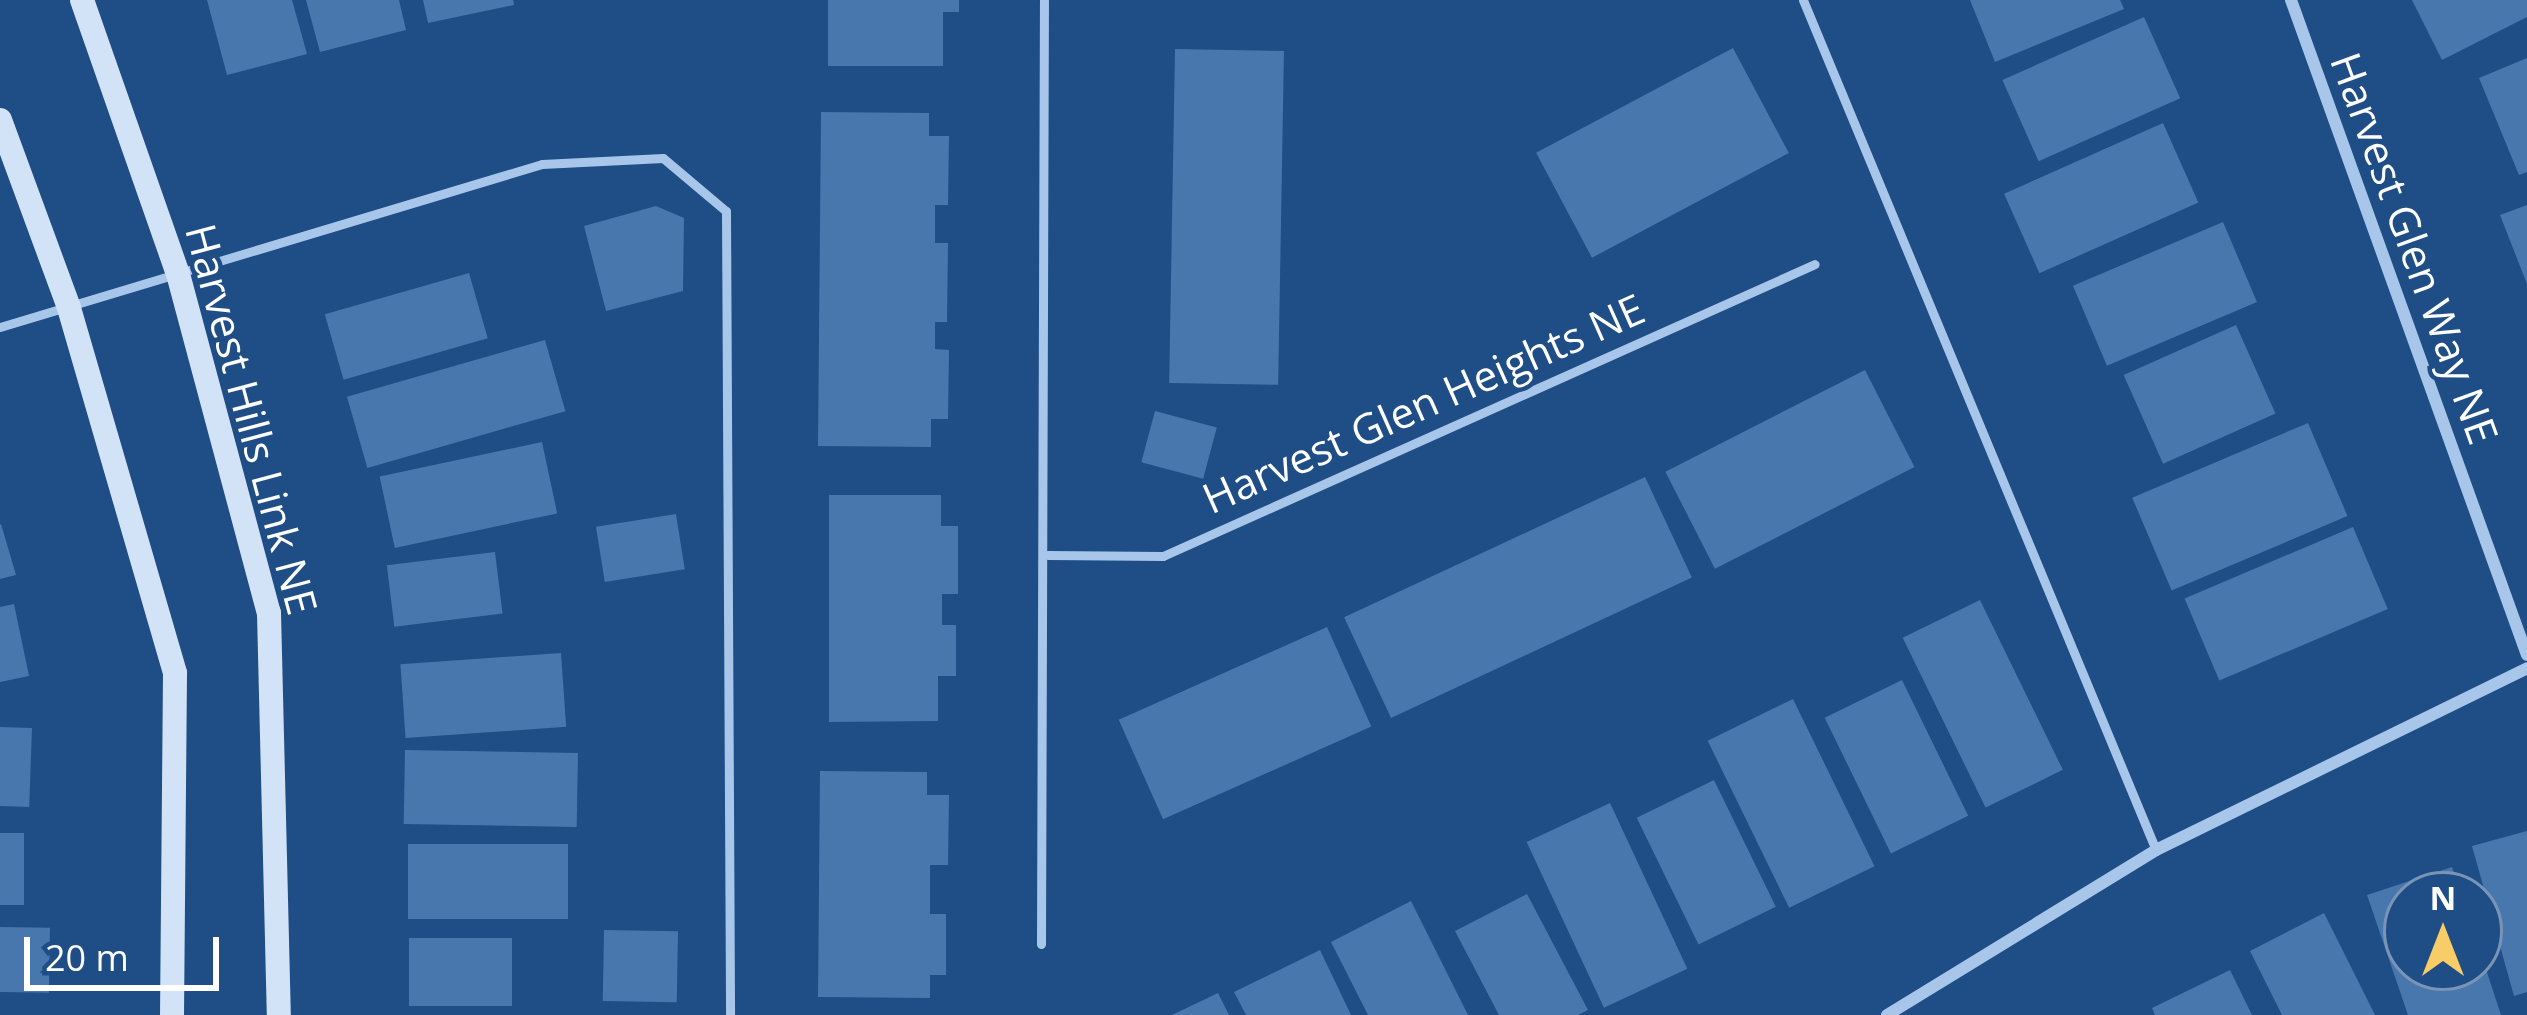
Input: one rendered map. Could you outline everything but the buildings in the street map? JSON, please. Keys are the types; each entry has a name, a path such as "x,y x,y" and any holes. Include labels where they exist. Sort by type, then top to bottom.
{"street":[{"name":"Harvest Hills Link NE","path":"82,0 178,274 269,613 279,1015"},
{"name":"Harvest Glen Way NE","path":"2290,0 2527,655"},
{"path":"0,120 69,308 176,674 172,1015"},
{"path":"1887,1015 2156,850 2527,668"}],"lane":[{"path":"1041,944 1048,555 1044,0"},
{"path":"1803,0 2156,850"},
{"path":"0,327 542,164 663,158 726,211 730,1015"},
{"name":"Harvest Glen Heights NE","path":"1048,555 1162,556 1815,264"}]}
